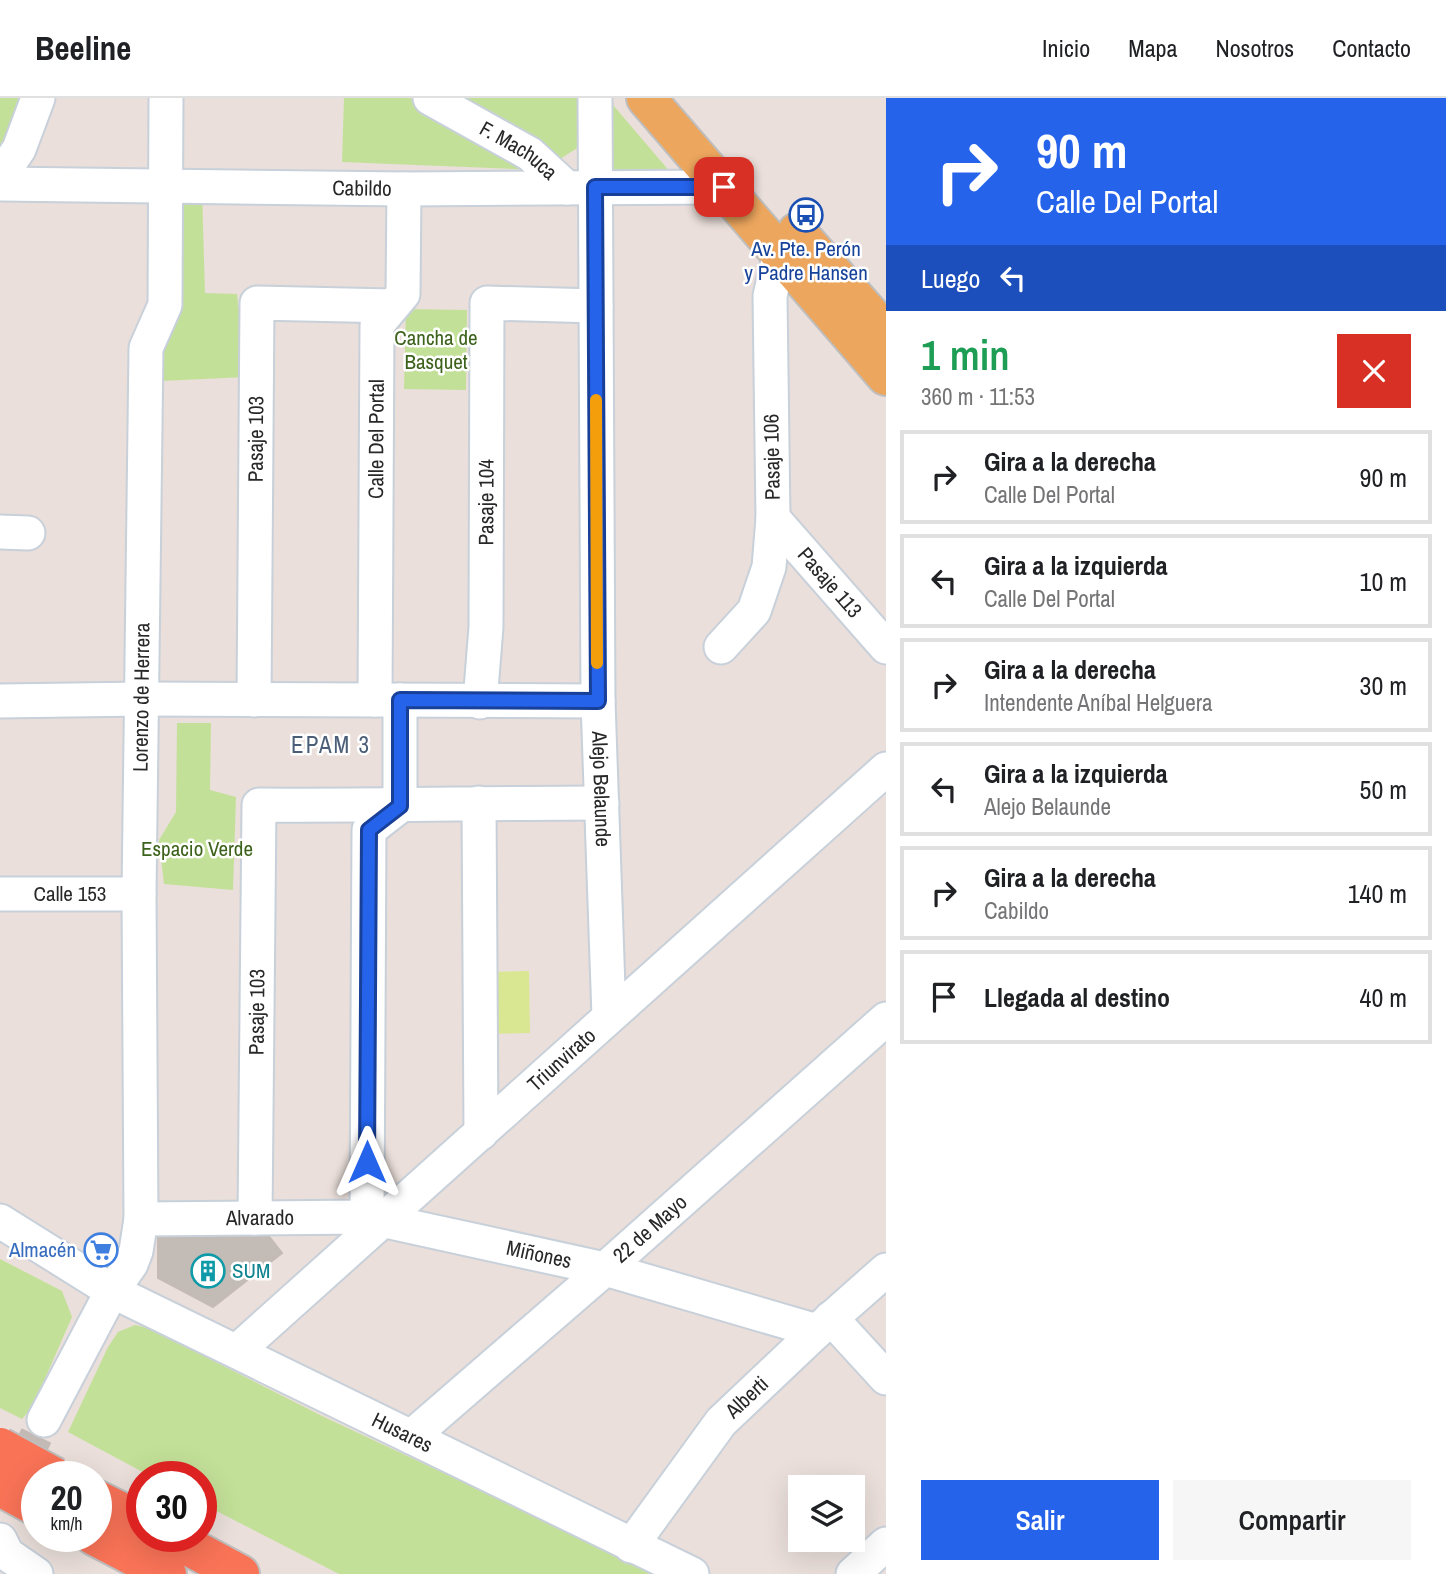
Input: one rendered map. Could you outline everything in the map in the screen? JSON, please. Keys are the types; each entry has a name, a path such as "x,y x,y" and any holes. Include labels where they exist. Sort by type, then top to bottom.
{"highway":[{"path":"0,1447 26,1461"},
{"path":"0,1487 21,1498"},
{"path":"112,1545 167,1574"},
{"path":"199,1552 240,1574"}],"main road":[{"path":"646,98 886,376"},
{"path":"679,98 886,333"}],"street":[{"path":"0,177 19,149 38,98"},
{"name":"Lorenzo de Herrera","path":"44,1420 112,1291 131,1264 141,1219 139,894 146,348 165,305 166,98"},
{"name":"F. Machuca","path":"430,98 530,154 581,188"},
{"name":"Alejo Belaunde","path":"595,98 581,188 596,306 598,701 609,1017"},
{"name":"Cabildo","path":"0,184 404,189 724,187"},
{"name":"Calle Del Portal","path":"400,806 387,700 377,325 403,294 404,189"},
{"name":"Pasaje 106","path":"721,647 754,611 769,567 773,517 770,296 780,252"},
{"name":"Pasaje 103","path":"254,700 257,303 393,306"},
{"name":"Pasaje 104","path":"480,702 486,627 487,303 596,306"},
{"name":"Pasaje 113","path":"773,517 886,647"},
{"path":"0,701 598,701"},
{"name":"Triunvirato","path":"237,1351 373,1219 482,1122 609,1017 886,769"},
{"path":"479,803 482,1122"},
{"path":"373,1219 369,830 400,806 602,803"},
{"name":"Pasaje 103","path":"255,1218 259,806 400,806"},
{"name":"Calle 153","path":"0,894 139,894"},
{"name":"22 de Mayo","path":"411,1437 886,1019"},
{"name":"Alvarado","path":"141,1219 373,1219"},
{"name":"Miñones","path":"373,1219 605,1269 824,1325"},
{"name":"Husares","path":"0,1221 112,1291 692,1574"},
{"name":"Alberti","path":"631,1546 721,1422 886,1270"},
{"path":"824,1325 886,1378"},
{"path":"0,1540 7,1554 36,1574"},
{"path":"853,1574 886,1544"}],"green space":[{"path":"0,98 32,98 0,164"},
{"path":"344,98 410,98 538,170 342,162"},
{"path":"459,98 577,98 579,147 560,159"},
{"path":"607,98 677,180 605,180"},
{"path":"172,191 202,191 205,293 237,294 246,377 161,381"},
{"name":"Cancha de Basquet","path":"406,309 467,310 466,390 404,389"},
{"name":"Espacio Verde","path":"177,723 211,723 210,790 236,797 233,890 164,884 159,840 176,812"},
{"path":"529,971 530,1033 485,1034 484,972"},
{"path":"0,1259 62,1291 72,1317 33,1406 22,1419 0,1408"},
{"path":"135,1325 149,1328 324,1417 660,1574 339,1574 217,1511 217,1461 126,1463 68,1432 108,1347 118,1332"}],"building":[{"name":"SUM","path":"268,1235 282,1253 213,1307 158,1278 158,1237"}],"tunnel":[{"path":"0,1510 44,1420"}],"slow traffic":[{"path":"596,400 597,663"}],"place":[{"name":"Av. Pte. Perón y Padre Hansen","path":"806,215"},
{"name":"Almacén","path":"101,1250"},
{"name":"SUM","path":"208,1271"}],"district":[{"name":"EPAM 3","path":"331,745"}],"route":[{"path":"367,1162 369,830 400,806 400,700 598,701 595,187 724,187"}]}
